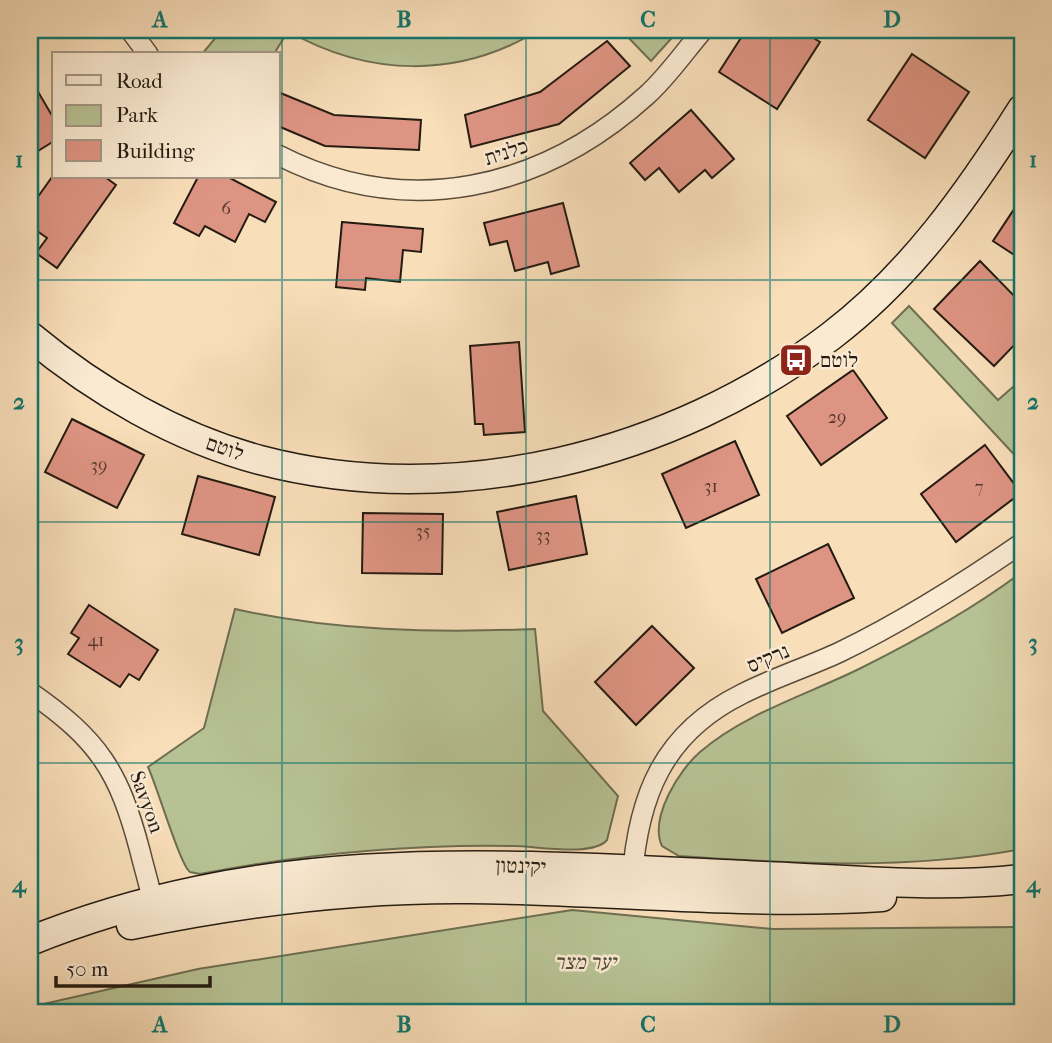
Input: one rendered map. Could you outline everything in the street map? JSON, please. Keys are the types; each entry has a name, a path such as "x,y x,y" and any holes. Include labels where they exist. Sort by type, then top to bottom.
{"street":[{"path":"130,30 146,52"},
{"name":"כלנית","path":"280,156 300,166 364,185 432,191 503,180 576,149 587,141 648,94 702,30"},
{"name":"לוטם","path":"30,336 87,379 139,411 197,438 273,463 327,474 402,479 523,469 585,456 648,436 711,410 772,377 832,335 889,285 942,226 1022,109"},
{"name":"נרקיס","path":"632,882 636,834 651,784 678,742 696,724 742,694 839,652 904,618 1022,543"},
{"name":"Savyon","path":"30,692 73,724 110,769 127,804 154,910"},
{"name":"יקינטון","path":"30,950 261,878 378,866 463,864 632,882 933,883 1022,879"},
{"name":"יקינטון","path":"30,941 154,910"}],"green space":[{"path":"222,30 539,30 509,46 446,64 381,64 318,46 288,31 275,52 204,52"},
{"path":"621,30 679,30 651,61"},
{"path":"909,306 998,400 1022,379 1022,463 892,323"},
{"path":"1022,572 1022,849 980,856 894,863 808,863 679,856 662,846 660,822 668,795 683,770 718,738 757,715 861,668 924,635 984,599"},
{"path":"235,609 309,622 384,629 535,629 543,711 618,796 607,840 590,848 577,849 474,846 395,849 278,861 200,874 190,872 180,855 148,767 204,728"},
{"name":"יער מצר","path":"572,910 773,929 1022,927 1022,1013 30,1013 30,1007 198,969"}],"building":[{"path":"746,30 800,30 820,42 777,109 719,72"},
{"path":"607,41 630,66 559,124 471,147 465,115 540,92"},
{"path":"912,54 969,92 925,158 868,120"},
{"path":"30,78 52,116 52,142 30,156"},
{"path":"280,93 334,115 421,120 419,150 325,146 280,127"},
{"path":"691,110 734,159 712,178 705,170 679,192 659,168 645,180 630,163"},
{"path":"52,177 106,178 116,185 57,268 36,253 47,238 30,226 30,208"},
{"path":"197,178 230,178 276,202 265,222 249,214 235,242 205,226 199,236 174,223"},
{"path":"1022,197 1022,260 993,241"},
{"path":"563,203 579,266 551,274 548,262 515,271 507,241 490,245 484,223"},
{"path":"342,222 423,229 421,252 403,250 400,282 366,278 365,290 336,287"},
{"path":"980,261 1022,304 1022,337 994,366 934,309"},
{"path":"519,342 525,432 484,435 483,424 475,424 470,346"},
{"path":"853,370 887,418 821,465 787,416"},
{"path":"72,419 144,455 117,508 45,472"},
{"path":"735,441 759,495 686,528 662,474"},
{"path":"985,445 1021,493 956,542 921,494"},
{"path":"198,476 275,497 259,555 182,534"},
{"path":"576,496 587,554 509,570 497,512"},
{"path":"363,513 443,514 442,574 362,573"},
{"path":"828,544 854,598 782,633 756,579"},
{"path":"89,605 158,650 139,680 129,674 120,687 68,654 79,638 71,633"},
{"path":"652,626 694,668 636,725 595,682"}],"place":[{"name":"לוטם","path":"796,360"}]}
